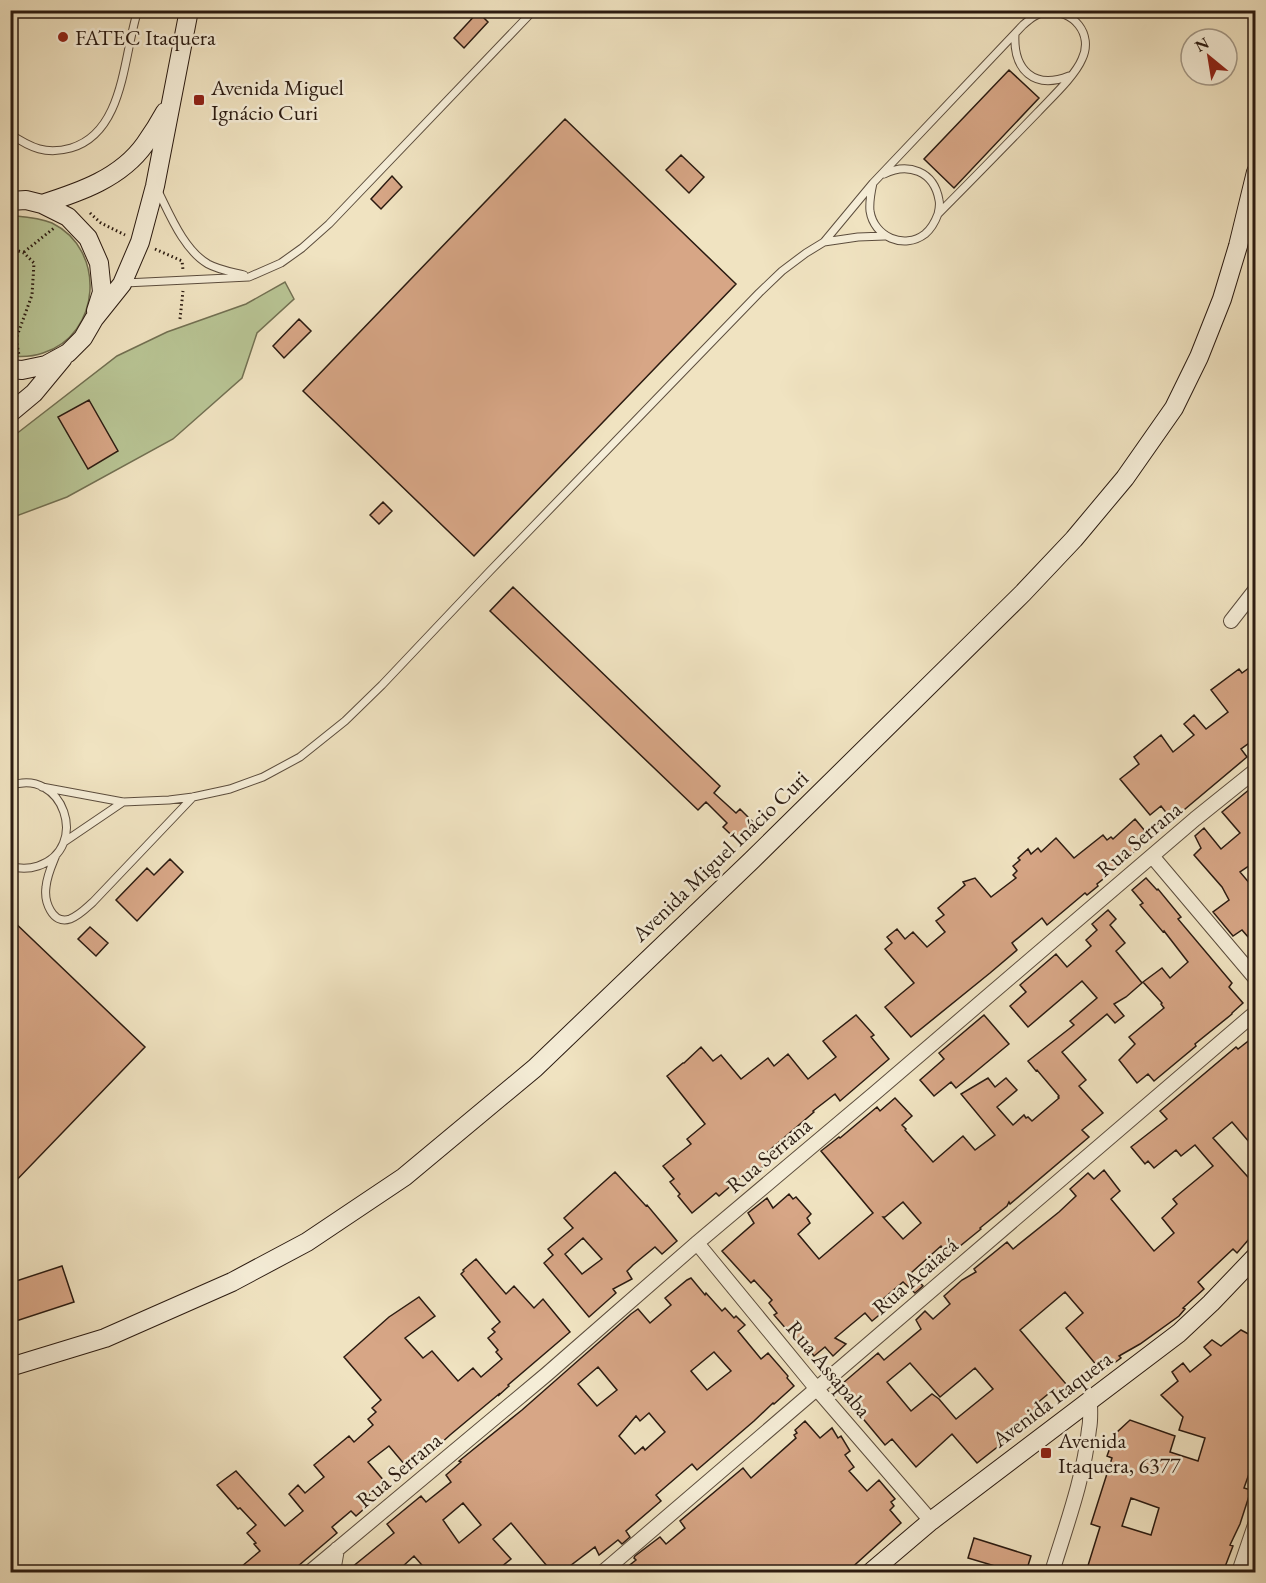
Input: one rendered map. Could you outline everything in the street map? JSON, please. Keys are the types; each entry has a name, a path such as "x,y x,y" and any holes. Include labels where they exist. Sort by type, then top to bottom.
{"street":[{"path":"10,412 34,393 83,338 94,319 122,284 140,242 155,186 189,10"},
{"path":"26,202 75,193 104,180 144,146 172,100"},
{"name":"Avenida Miguel Inácio Curi","path":"10,1367 105,1338 232,1282 317,1236 404,1177 535,1068 727,884 1023,593 1074,539 1125,478 1174,408 1199,357 1222,299 1256,172"},
{"path":"10,189 26,202 68,217 88,238 99,263 102,291 94,319"},
{"path":"16,370 46,365 68,353"},
{"path":"1231,621 1256,589"},
{"name":"Rua Serrana","path":"310,1572 547,1374 697,1243 1256,770"},
{"path":"1152,856 1256,980"},
{"name":"Rua Acaiacá","path":"603,1572 1256,1012"},
{"name":"Rua Assapaba","path":"697,1243 816,1388 931,1521"},
{"name":"Avenida Itaquera","path":"871,1572 931,1521 1179,1333 1256,1256"},
{"path":"1052,1572 1085,1455 1090,1428 1090,1401"},
{"path":"1239,1572 1256,1522"},
{"path":"333,1572 337,1549"}],"lane":[{"path":"10,134 23,143 41,150 60,151 82,145 96,134 107,120 117,98 138,10"},
{"path":"122,284 249,277 280,263 302,248 329,224 534,10"},
{"path":"824,243 876,180 955,94 1023,25 1032,17 1044,12 1058,12 1069,16 1078,23 1086,40 1086,50 1082,60 1050,99 938,214"},
{"path":"1015,34 1014,43 1017,55 1028,75 1046,81 1058,80 1071,75"},
{"path":"13,783 30,783 123,802 169,800 231,789 263,777 300,757 345,721 382,685 449,613 782,271 824,243 858,237 885,237 900,241 912,240 924,235 933,226 940,201 935,186 928,177 916,170 904,168 891,170 876,180 869,197 870,212 874,224 885,237"},
{"path":"155,186 178,232 191,248 207,263 249,277"},
{"path":"42,787 59,801 67,821 64,842 49,872 45,889 47,903 52,913 58,918 67,920 79,915 93,902 193,797"},
{"path":"64,842 123,802"},
{"path":"10,866 31,868 56,855"}],"path":[{"path":"10,248 24,253 34,262 32,295 16,339 16,370"}],"green space":[{"path":"10,217 48,221 70,236 82,252 89,271 90,291 86,311 77,329 62,343 43,353 27,356 11,356"},
{"path":"285,282 294,299 257,333 242,378 173,439 67,497 11,518 11,438 117,356 167,332 246,304"}],"building":[{"path":"478,12 488,22 464,48 454,38"},
{"path":"1009,70 1039,98 954,188 924,159"},
{"path":"565,119 736,284 474,556 303,391"},
{"path":"681,155 704,177 689,193 666,170"},
{"path":"392,176 402,187 381,209 371,199"},
{"path":"299,319 311,331 284,358 273,346"},
{"path":"89,400 118,451 88,469 58,417"},
{"path":"383,502 392,511 379,524 370,515"},
{"path":"513,587 720,786 714,793 736,813 740,809 759,828 742,845 723,827 727,823 706,802 698,810 490,611"},
{"path":"1256,663 1256,738 1241,749 1247,757 1172,820 1161,806 1150,815 1120,779 1139,764 1134,757 1161,735 1173,752 1194,735 1184,724 1194,715 1206,729 1228,712 1211,690 1239,669 1242,673"},
{"path":"1256,784 1256,861 1240,872 1256,891 1256,946 1242,930 1233,936 1213,912 1229,900 1222,887 1194,855 1201,848 1195,836 1204,828 1221,849 1240,833 1222,812"},
{"path":"1135,819 1145,831 1134,841 1140,847 1097,884 1098,886 1087,895 1085,893 1047,925 1042,918 1012,943 1017,950 911,1037 885,1007 914,983 885,949 892,943 887,937 897,929 905,939 913,932 927,947 945,932 936,921 944,915 938,908 965,885 963,882 975,878 991,897 1016,878 1013,875 1017,871 1013,866 1028,849 1031,854 1038,848 1041,852 1056,838 1074,858 1103,835 1107,840 1111,837 1113,839"},
{"path":"170,859 183,872 137,921 116,900 147,868 154,875"},
{"path":"1146,878 1181,917 1178,919 1232,983 1229,987 1243,1003 1154,1081 1148,1074 1137,1083 1119,1060 1135,1044 1129,1037 1164,1008 1143,982 1162,968 1170,978 1188,962 1140,905 1143,903 1132,890"},
{"path":"1108,910 1116,919 1110,925 1125,943 1116,951 1142,983 1114,1004 1124,1016 1115,1023 1107,1014 1062,1052 1086,1080 1079,1086 1103,1113 1082,1130 1089,1137 1010,1204 1009,1202 949,1255 941,1246 911,1273 923,1286 915,1293 903,1282 883,1299 889,1307 872,1321 865,1313 835,1338 846,1344 833,1356 825,1347 814,1356 811,1352 808,1354 774,1315 777,1313 769,1303 772,1300 754,1280 751,1283 722,1251 754,1223 748,1213 767,1198 773,1208 789,1194 793,1199 796,1197 811,1214 807,1218 810,1223 798,1234 819,1259 873,1213 821,1151 877,1107 880,1111 895,1098 912,1116 902,1125 933,1162 963,1136 975,1150 995,1135 961,1094 988,1078 995,1087 1006,1078 1017,1090 997,1107 1013,1125 1024,1115 1032,1121 1059,1098 1028,1061 1074,1025 1070,1021 1097,998 1082,981 1028,1027 1010,1006 1026,992 1020,985 1056,954 1067,967 1091,946 1086,940 1097,930 1092,924","holes":["903,1202 921,1223 903,1239 883,1217"]},
{"path":"10,918 145,1047 10,1187"},
{"path":"90,927 108,943 96,956 78,939"},
{"path":"856,1015 874,1035 871,1037 889,1059 840,1101 835,1094 813,1111 763,1156 768,1162 751,1177 747,1172 719,1196 716,1193 692,1213 678,1196 680,1194 670,1182 674,1179 663,1166 691,1144 687,1139 705,1124 667,1076 701,1047 713,1061 721,1055 741,1079 768,1058 774,1066 788,1054 808,1079 836,1057 823,1041"},
{"path":"984,1015 1009,1044 956,1088 951,1082 934,1096 920,1080 944,1059 939,1053"},
{"path":"1256,1035 1256,1150 1232,1122 1213,1138 1256,1186 1256,1231 1237,1253 1233,1249 1198,1282 1204,1289 1183,1308 1185,1309 1179,1316 1119,1356 1121,1358 1102,1372 1066,1328 1083,1313 1065,1292 1020,1330 1072,1391 1062,1398 1053,1390 1036,1404 1042,1412 977,1463 952,1434 916,1467 892,1439 885,1445 855,1409 860,1405 843,1383 878,1353 884,1360 921,1329 916,1320 925,1311 933,1319 950,1304 944,1296 962,1280 976,1272 974,1269 1007,1242 1013,1249 1059,1212 1076,1196 1070,1189 1088,1173 1094,1179 1104,1170 1120,1191 1111,1199 1154,1251 1174,1233 1162,1218 1177,1204 1173,1199 1213,1166 1195,1145 1181,1156 1176,1150 1154,1168 1148,1161 1145,1164 1131,1147 1167,1119 1160,1111 1236,1047 1238,1049","holes":["910,1363 940,1397 975,1368 993,1389 956,1419 932,1394 911,1411 887,1382"]},
{"path":"615,1172 677,1241 662,1254 655,1247 633,1265 627,1271 632,1279 613,1289 616,1293 589,1317 544,1263 553,1255 548,1249 573,1228 564,1218","holes":["583,1238 602,1259 582,1274 565,1254"]},
{"path":"476,1259 506,1294 514,1286 534,1308 543,1299 570,1332 410,1471 389,1446 368,1462 385,1482 368,1496 373,1501 356,1516 351,1511 332,1527 337,1533 291,1572 235,1572 260,1551 247,1533 256,1525 217,1485 236,1471 285,1526 303,1511 289,1494 298,1485 305,1493 324,1477 314,1465 349,1436 354,1442 373,1425 368,1419 376,1412 372,1408 381,1400 344,1357 389,1317 419,1297 435,1316 405,1338 423,1358 432,1351 458,1381 473,1368 481,1377 502,1359 488,1338 495,1332 492,1329 500,1322 461,1274"},
{"path":"62,1266 74,1302 10,1323 10,1283"},
{"path":"691,1278 722,1311 725,1308 734,1318 736,1316 745,1325 738,1331 761,1359 768,1353 794,1386 697,1470 692,1464 656,1495 661,1501 626,1531 630,1537 622,1544 618,1540 599,1555 595,1547 562,1572 552,1572 511,1523 493,1539 511,1559 495,1572 463,1572 460,1569 454,1572 428,1572 414,1556 401,1568 399,1566 391,1572 346,1572 394,1533 387,1524 421,1496 426,1502 451,1482 446,1475 461,1462 459,1461 522,1410 631,1314 638,1309 650,1323 671,1305 665,1298","holes":["714,1352 731,1371 707,1390 691,1371","598,1367 617,1390 597,1406 578,1384","649,1413 665,1432 645,1450 643,1447 635,1454 619,1436 636,1416 640,1421","463,1503 481,1525 459,1543 443,1520"]},
{"path":"1241,1330 1256,1338 1256,1454 1244,1488 1251,1490 1240,1524 1230,1545 1233,1546 1223,1572 1086,1572 1100,1527 1091,1524 1112,1458 1107,1456 1115,1434 1130,1420 1175,1436 1170,1452 1198,1461 1205,1438 1179,1430 1183,1417 1161,1395 1178,1381 1172,1372 1183,1363 1190,1372 1211,1355 1204,1347 1212,1340 1221,1346","holes":["1131,1498 1159,1508 1151,1535 1122,1526"]},
{"path":"805,1421 820,1438 832,1428 838,1438 841,1436 850,1451 845,1455 854,1467 849,1471 867,1491 879,1480 895,1499 891,1502 894,1506 890,1510 901,1523 847,1572 621,1572 636,1560 635,1556 660,1537 666,1544 685,1528 680,1521 743,1468 751,1478 796,1438 795,1430"},
{"path":"974,1538 1031,1556 1026,1572 1015,1572 968,1558"}],"place":[{"name":"FATEC Itaquera","path":"63,37"},
{"name":"Avenida Miguel Ignácio Curi","path":"199,100"},
{"name":"Avenida Itaquera, 6377","path":"1046,1453"}]}
